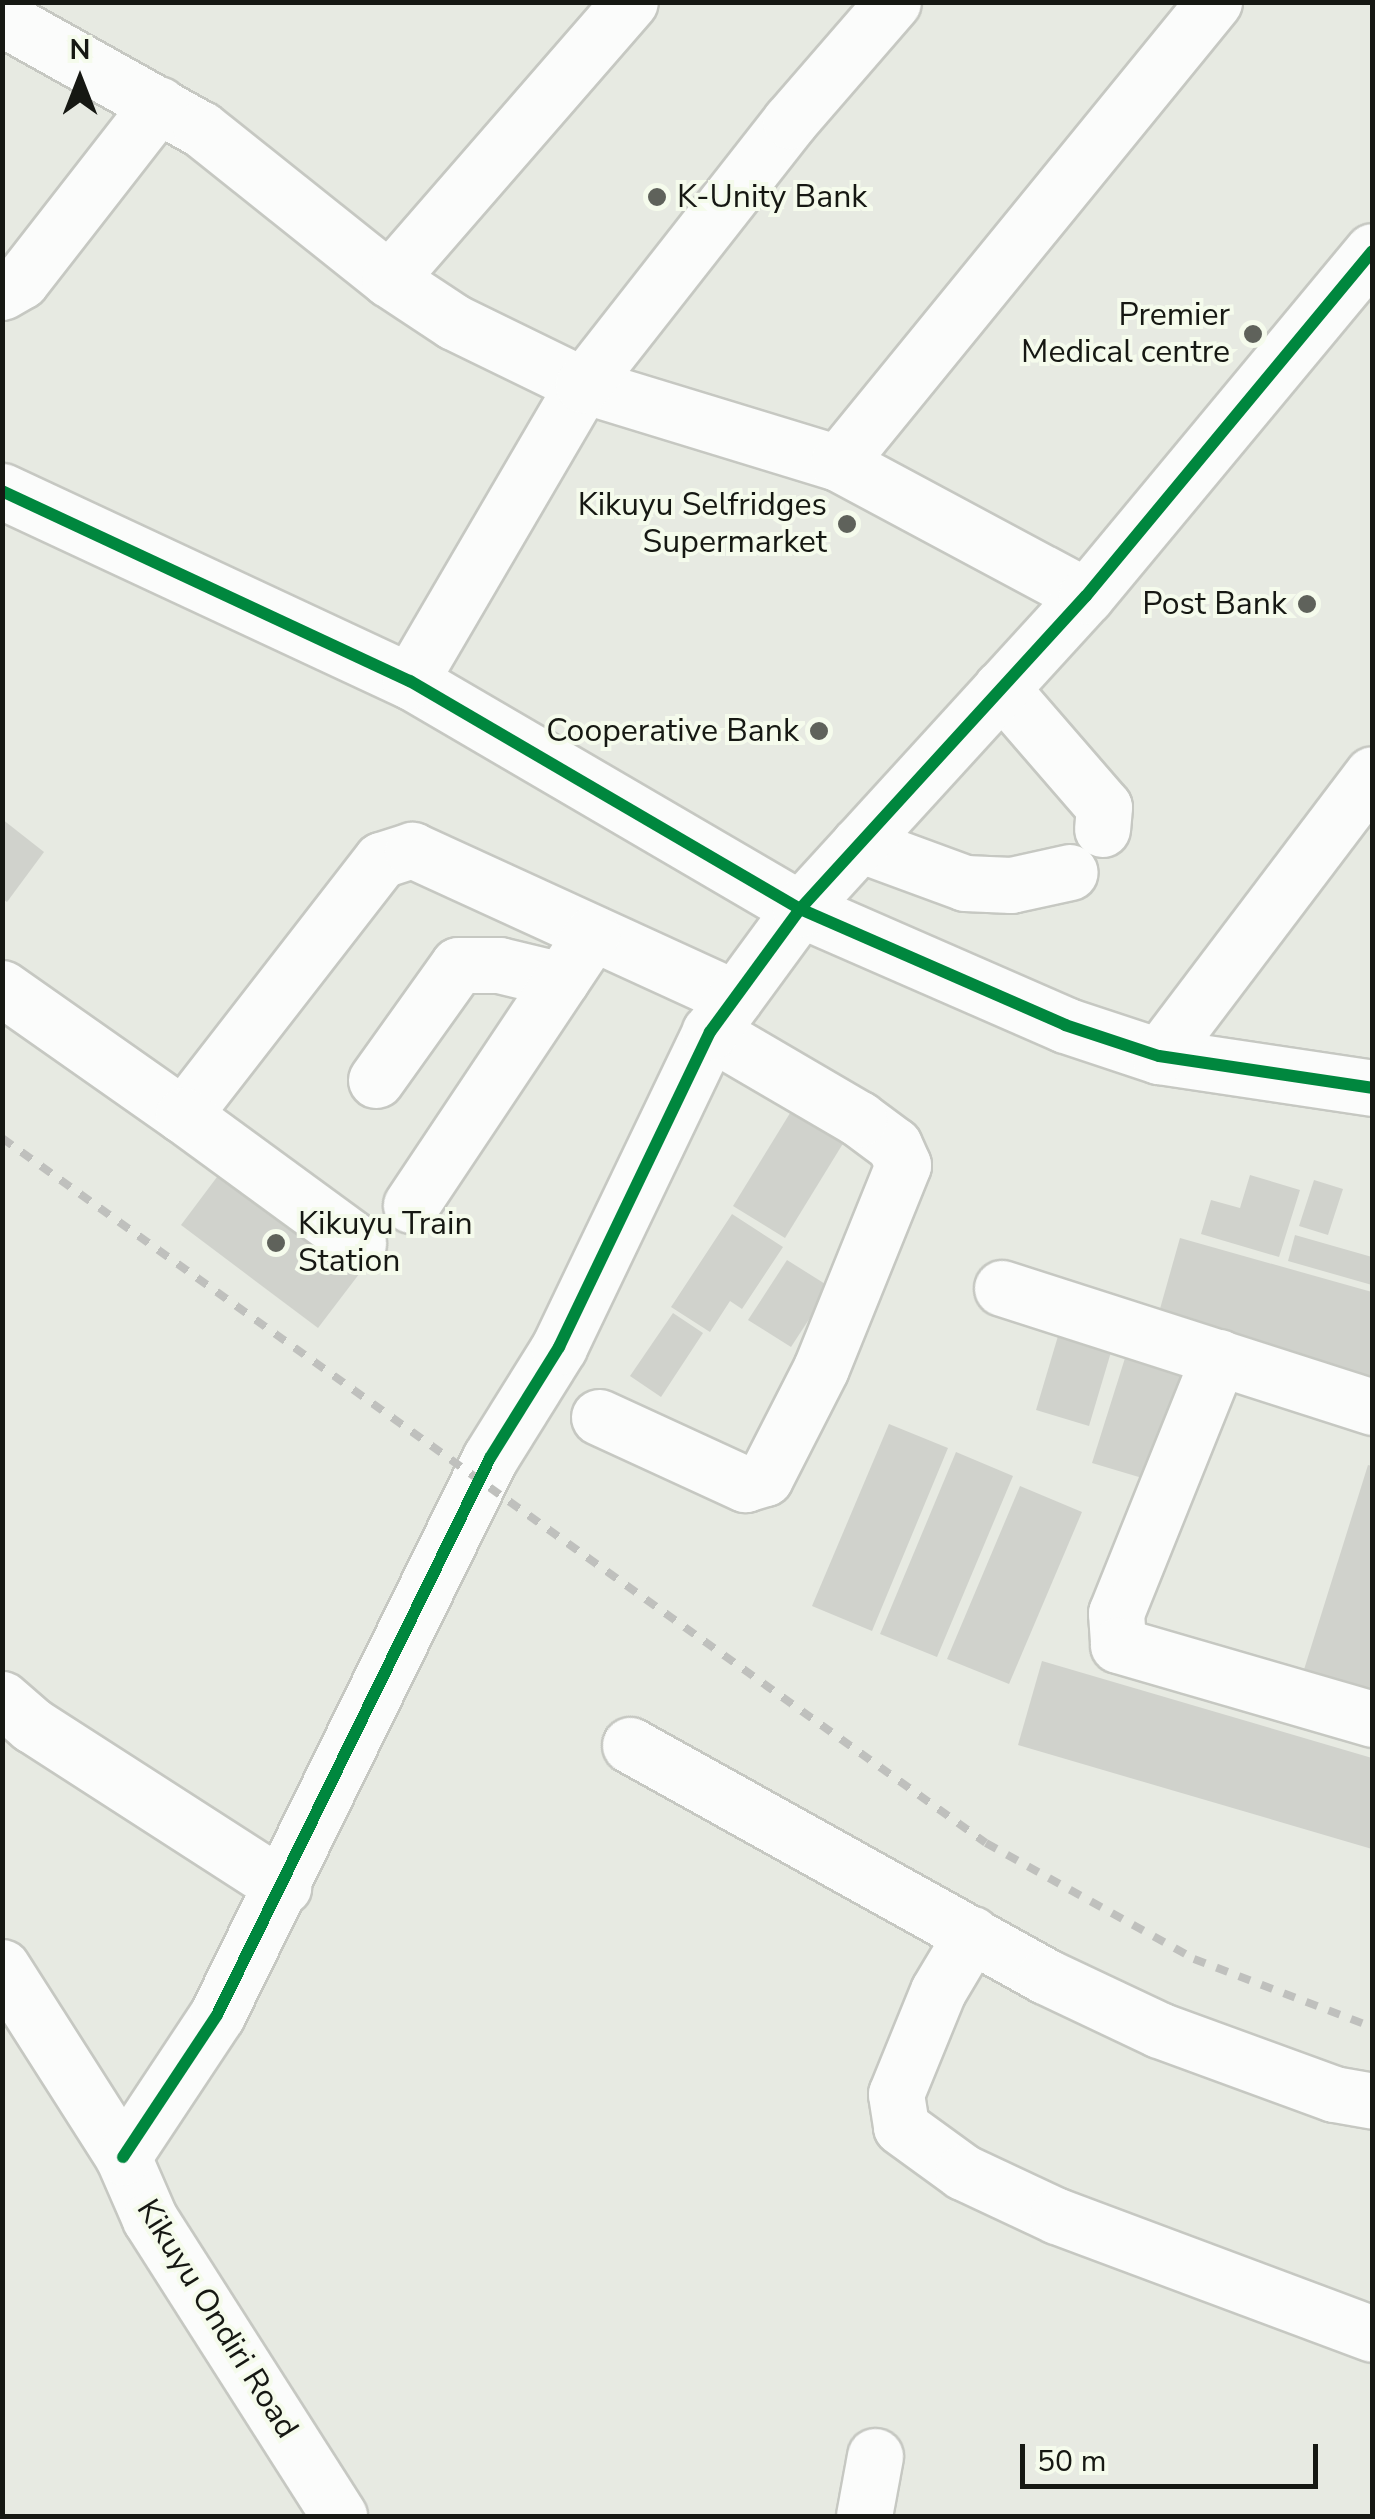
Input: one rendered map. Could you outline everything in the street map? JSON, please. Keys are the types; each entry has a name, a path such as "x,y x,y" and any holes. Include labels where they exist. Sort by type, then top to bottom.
{"street":[{"path":"389,279 630,2"},
{"path":"410,681 583,384 790,121 894,2"},
{"path":"838,463 1214,2"},
{"path":"2,18 159,104 248,162 389,279 454,322 583,384 838,463 1086,596"},
{"path":"2,292 21,280 159,104"},
{"path":"122,2156 216,2015 283,1887 490,1458 559,1347 722,1015 800,910 1086,596 1372,252"},
{"path":"2,490 410,681 800,910 1065,1024 1159,1056 1372,1088"},
{"path":"1001,688 1104,808 1102,829"},
{"path":"1159,1056 1372,774"},
{"path":"859,844 965,883 1011,885 1070,872"},
{"path":"184,1115 394,851 412,850 592,934 722,1015 894,1145 903,1165 821,1368 765,1478 745,1484 599,1416"},
{"path":"411,1206 592,934"},
{"path":"376,1080 458,965 499,965 561,980"},
{"path":"2,988 358,1243"},
{"path":"1002,1288 1372,1407"},
{"path":"1219,1358 1116,1612 1118,1645 1372,1719"},
{"path":"12,1725 283,1887"},
{"path":"630,1745 972,1934 1159,2030 1334,2094 1372,2101"},
{"path":"972,1934 938,1991 896,2094 901,2127 963,2172 1057,2216 1372,2334"},
{"name":"Kikuyu Ondiri Road","path":"2,1967 122,2156 150,2219 339,2516"},
{"path":"864,2516 875,2456"}],"building":[{"path":"2,819 44,852 7,902 2,899"},
{"path":"795,1105 847,1137 785,1238 733,1206"},
{"name":"Kikuyu Train Station","path":"232,1157 369,1261 318,1328 181,1225"},
{"path":"1250,1175 1300,1190 1279,1257 1201,1234 1211,1200 1240,1208"},
{"path":"1314,1180 1343,1189 1328,1235 1299,1226"},
{"path":"732,1214 783,1247 742,1309 730,1301 710,1332 671,1307"},
{"path":"1295,1235 1372,1257 1372,1285 1288,1261"},
{"path":"1180,1238 1372,1292 1372,1384 1156,1323"},
{"path":"787,1260 830,1287 791,1347 748,1320"},
{"path":"673,1313 703,1333 661,1397 630,1376"},
{"path":"1061,1326 1114,1342 1089,1426 1036,1410"},
{"path":"1131,1339 1188,1357 1149,1480 1092,1463"},
{"path":"889,1424 948,1448 872,1631 812,1606"},
{"path":"956,1452 1013,1476 937,1657 880,1634"},
{"path":"1368,1465 1372,1466 1372,1698 1302,1676"},
{"path":"1020,1486 1082,1512 1009,1684 947,1659"},
{"path":"1042,1661 1372,1758 1372,1849 1018,1745"}],"railway":[{"path":"2,1138 986,1843 1194,1959 1372,2027"}],"cycle path":[{"path":"123,2157 217,2015 490,1458 559,1347 710,1032 800,909 1086,596 1372,251"},
{"path":"2,491 410,681 800,909 1065,1025 1159,1056 1372,1088"}],"place":[{"name":"K-Unity Bank","path":"657,197"},
{"name":"Premier Medical centre","path":"1253,334"},
{"name":"Kikuyu Selfridges Supermarket","path":"847,524"},
{"name":"Post Bank","path":"1307,604"},
{"name":"Cooperative Bank","path":"819,731"},
{"name":"Kikuyu Train Station","path":"276,1243"}]}
